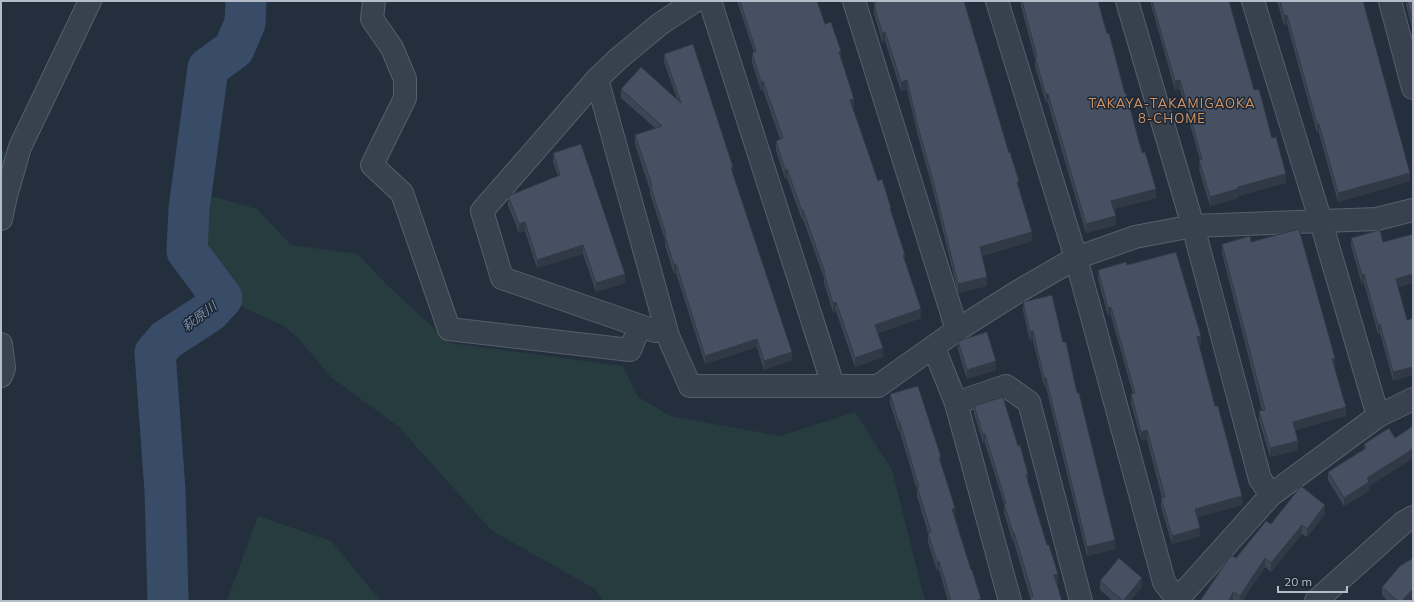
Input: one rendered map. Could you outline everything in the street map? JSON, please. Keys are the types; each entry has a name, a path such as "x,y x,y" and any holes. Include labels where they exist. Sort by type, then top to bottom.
{"street":[{"path":"1,219 20,147 90,1"},
{"path":"374,1 372,19 392,48 405,79 405,98 372,165 402,193 449,329 630,350 640,326"},
{"path":"668,336 502,278 482,210 597,79 618,58 660,24 695,1"},
{"path":"710,1 834,385"},
{"path":"854,1 957,330"},
{"path":"998,1 1076,258 1164,582 1177,600 1271,495 1378,416 1413,399"},
{"path":"1127,1 1193,226 1260,479 1271,495"},
{"path":"1253,1 1321,222 1378,416"},
{"path":"1390,1 1413,88"},
{"path":"597,79 668,336 690,386 878,386 934,348 957,330 1019,291 1076,258 1135,237 1193,226 1377,219 1413,210"},
{"path":"1,344 4,368 1,376"},
{"path":"934,348 956,403 1010,601"},
{"path":"956,403 1006,386 1029,402 1081,601"},
{"path":"1316,601 1404,522 1413,517"}],"green space":[{"path":"1,148 9,158 1,195"},
{"path":"200,193 257,209 291,245 358,254 386,284 450,343 623,366 638,397 670,416 780,436 855,412 892,470 925,601 603,601 595,589 491,530 399,427 331,377 297,337 282,325 222,298 191,248"},
{"path":"258,516 331,541 381,601 227,601"}],"building":[{"path":"740,1 817,1 825,24 831,22 841,51 839,52 854,99 850,100 878,181 882,179 905,255 903,255 921,309 875,325 883,348 855,358 836,302 833,303 824,274 825,273 803,210 802,211 787,169 785,170 776,141 783,138 763,81 761,82 752,53 756,51"},
{"path":"876,1 964,1 1009,153 1010,152 1019,181 1017,182 1032,232 980,247 987,277 958,284 907,80 901,82 885,32 882,33 874,4"},
{"path":"1022,1 1098,1 1107,34 1109,33 1142,153 1145,152 1156,189 1111,201 1116,216 1086,224 1048,94 1046,95 1035,57 1037,57"},
{"path":"1152,1 1229,1 1254,90 1259,89 1272,138 1276,137 1286,174 1238,187 1238,189 1210,197 1199,160 1202,159 1180,80 1175,81"},
{"path":"1280,1 1363,1 1410,173 1338,193 1287,15 1284,16"},
{"path":"1407,1 1413,1 1413,23"},
{"path":"693,44 733,167 731,168 792,352 764,361 757,339 705,356 676,264 674,265 650,185 652,185 635,135 662,126 621,89 641,67 681,103 664,54"},
{"path":"581,144 625,274 596,283 583,245 537,260 525,222 519,224 508,196 560,175 553,153"},
{"path":"1299,229 1335,358 1332,359 1346,407 1293,422 1298,441 1270,448 1259,411 1265,410 1222,244 1250,236 1251,242"},
{"path":"1380,230 1383,242 1413,234 1413,274 1396,279 1407,320 1413,318 1413,367 1393,372 1380,324 1378,325 1364,274 1362,275 1351,238"},
{"path":"1176,252 1201,336 1197,337 1215,406 1218,406 1242,496 1195,509 1200,528 1172,536 1161,498 1165,497 1147,430 1141,432 1131,394 1135,393 1111,307 1108,308 1098,270 1126,262 1127,265"},
{"path":"1052,295 1063,342 1066,342 1077,393 1079,393 1115,540 1087,547 1046,378 1044,378 1033,331 1030,332 1023,302"},
{"path":"987,332 996,361 967,370 958,341"},
{"path":"918,386 941,457 939,457 955,508 952,509 981,599 978,601 951,601 939,561 937,562 928,533 931,532 917,487 919,487 890,394"},
{"path":"1003,397 1018,446 1020,445 1028,474 1026,475 1047,545 1049,545 1058,574 1054,575 1062,601 1031,601 1030,597 1033,596 1004,504 1006,503 985,434 983,435 974,406"},
{"path":"1413,426 1413,449 1367,478 1369,482 1344,498 1328,472 1366,448 1364,444 1389,428 1395,438"},
{"path":"1301,486 1325,505 1307,529 1302,525 1271,563 1265,558 1240,596 1233,592 1229,601 1200,601 1231,555 1236,558 1266,521 1271,524"},
{"path":"1119,558 1142,578 1123,601 1100,581"},
{"path":"1413,558 1413,589 1402,601 1398,601 1382,587 1400,566"}],"waterway":[{"name":"萩原川","path":"168,601 165,490 155,353 166,340 209,312 222,298 187,251 189,209 208,68 234,49 245,23 246,1"}],"district":[{"name":"TAKAYA-TAKAMIGAOKA 8-CHOME","path":"1172,110"}]}
